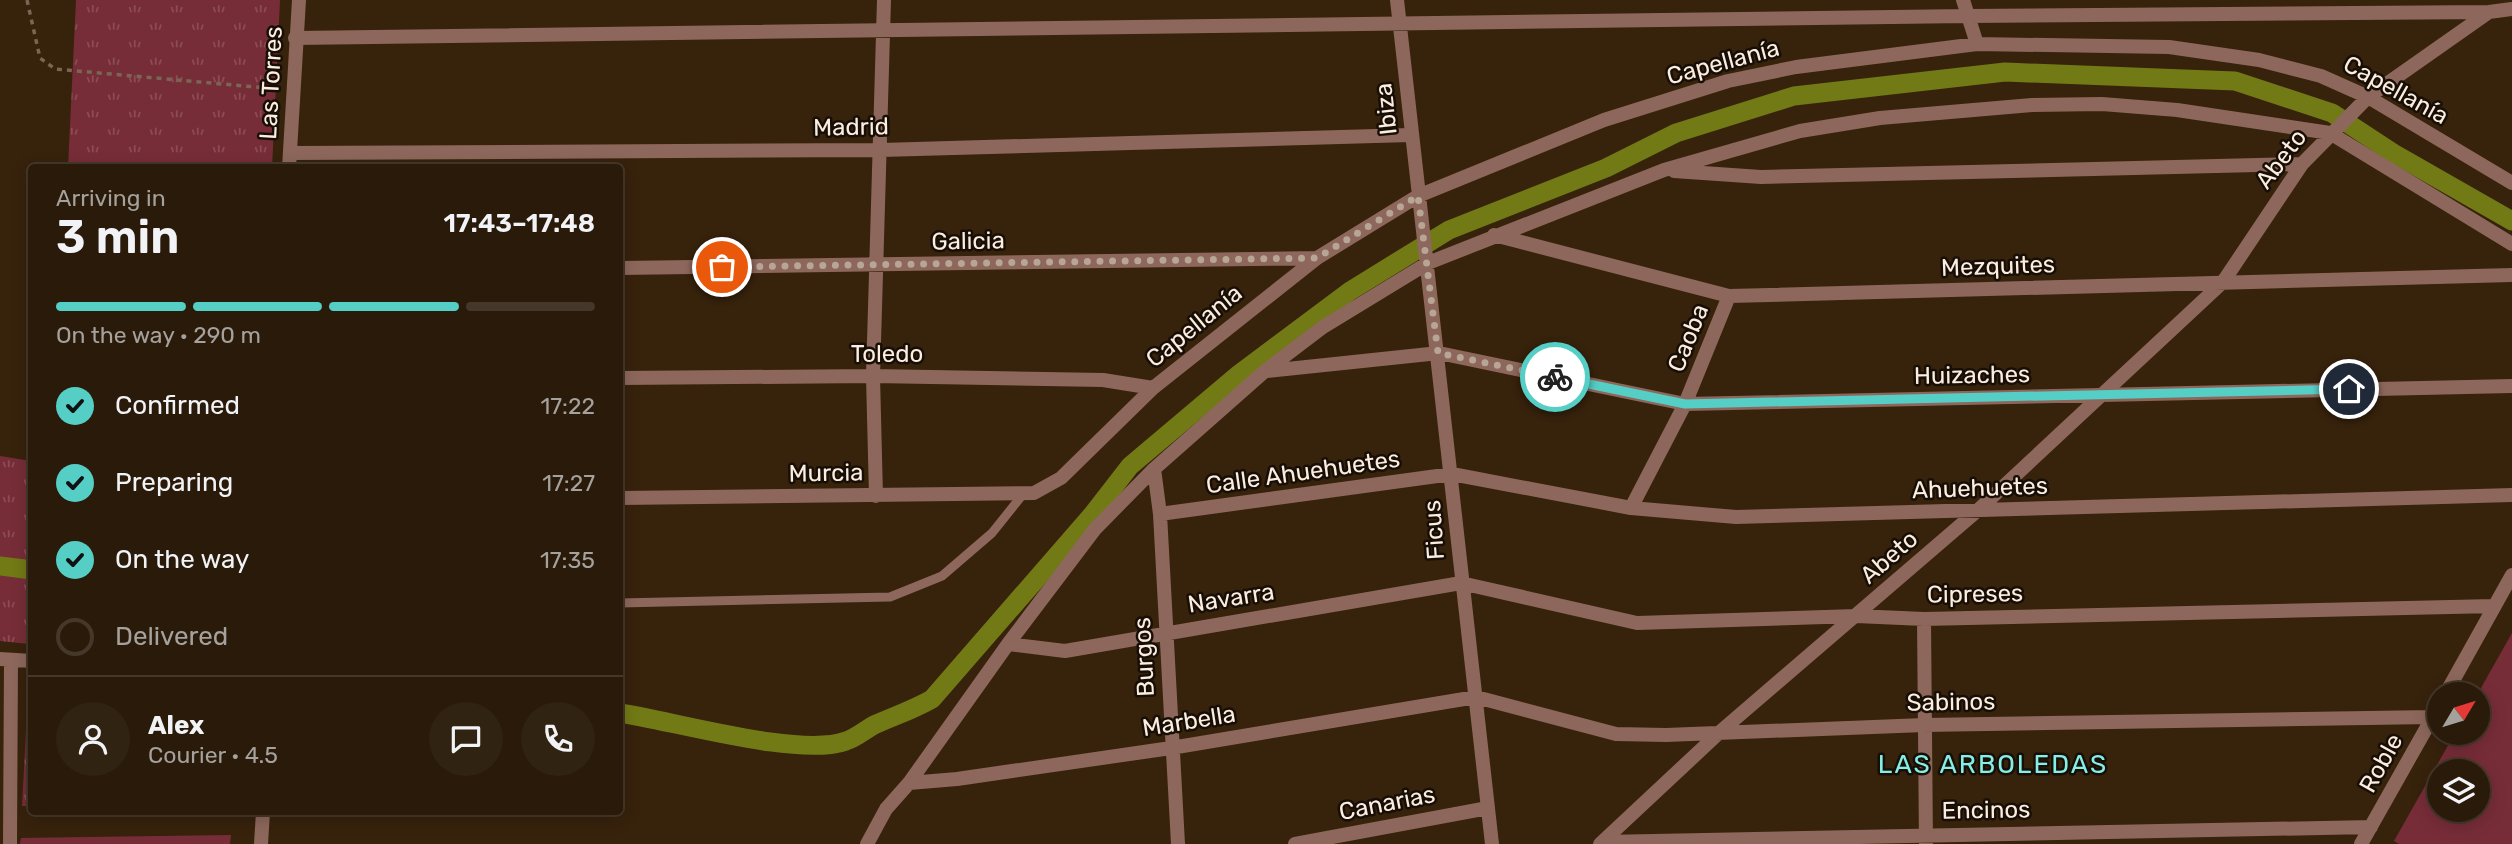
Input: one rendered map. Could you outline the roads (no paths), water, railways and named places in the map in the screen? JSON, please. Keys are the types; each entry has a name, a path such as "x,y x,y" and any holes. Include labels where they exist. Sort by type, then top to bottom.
{"street":[{"name":"Las Torres","path":"290,161 299,0"},
{"path":"876,496 873,376 884,0"},
{"name":"Ibiza","path":"1397,0 1420,213"},
{"path":"1963,0 1977,44"},
{"path":"295,38 1399,22 2489,12 2512,9"},
{"name":"Abeto","path":"1602,843 1721,731 1977,511 2106,395 2223,282 2302,164 2341,122 2364,101 2489,12"},
{"name":"Capellanía","path":"1029,493 1061,478 1153,388 1317,258 1418,196 1604,120 1728,81 1796,67 1977,44 2080,43 2182,48 2259,60 2300,70 2364,101 2512,183"},
{"path":"867,844 886,809 909,783 1008,644 1096,529 1154,469 1265,371 1324,327 1428,258 1664,170 1800,131 1880,118 2032,105 2102,104 2177,110 2330,133 2512,244"},
{"name":"Madrid","path":"290,161 881,150 1411,135"},
{"path":"1664,170 1761,177 2302,164"},
{"name":"Ficus","path":"1420,213 1428,258 1461,583 1492,844"},
{"name":"Mezquites","path":"1494,235 1729,296 2512,275"},
{"name":"Galicia","path":"623,268 1317,258"},
{"name":"Caoba","path":"1631,509 1685,404 1729,296"},
{"name":"Huizaches","path":"1265,371 1438,353 1685,404 2512,386"},
{"name":"Toledo","path":"623,379 873,376 1103,380 1153,388"},
{"name":"Burgos","path":"1154,469 1160,514 1178,844"},
{"name":"Ahuehuetes","path":"1452,474 1631,509 1736,516 2512,495"},
{"name":"Calle Ahuehuetes","path":"1160,514 1452,474"},
{"name":"Murcia","path":"623,498 1029,493"},
{"path":"2452,682 2512,576"},
{"name":"Navarra","path":"1008,644 1065,650 1461,583"},
{"name":"Cipreses","path":"1461,583 1637,623 1856,616 1924,619 2494,606"},
{"path":"1924,619 1925,839"},
{"path":"10,844 5,659 28,661"},
{"name":"Sabinos","path":"1476,696 1616,734 1666,735 1924,725 2427,717"},
{"name":"Marbella","path":"909,783 957,779 1171,748 1476,696"},
{"name":"Roble","path":"2361,844 2427,726"},
{"name":"Canarias","path":"1295,844 1488,808"},
{"path":"261,844 262,815"},
{"name":"Encinos","path":"1602,843 1925,839 2371,827"}],"lane":[{"path":"623,603 890,597 942,576 992,533 1029,493"}],"waterway":[{"path":"623,714 768,742 825,745 850,740 874,725 925,703 932,699 1092,515 1130,466 1239,374 1350,291 1449,230 1606,168 1676,133 1794,96 2005,72 2235,81 2332,113 2393,153 2512,221"},
{"path":"0,566 28,570"}],"district":[{"name":"LAS ARBOLEDAS","path":"1993,764"}]}
